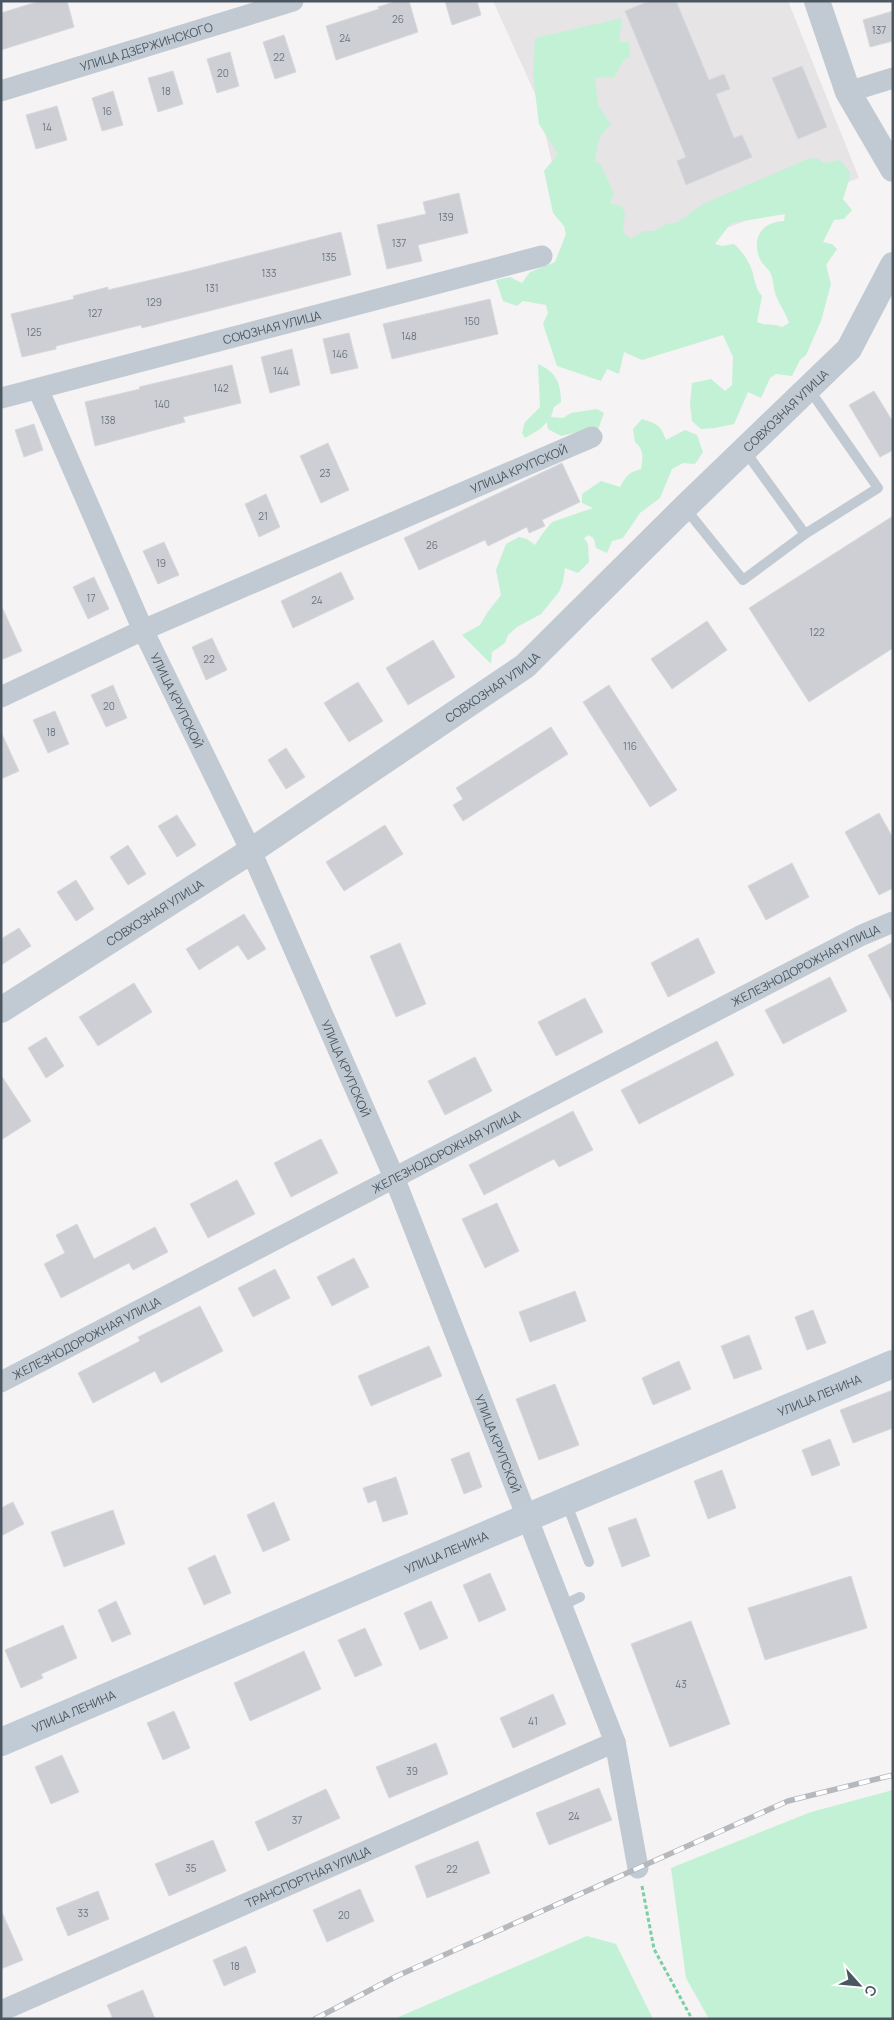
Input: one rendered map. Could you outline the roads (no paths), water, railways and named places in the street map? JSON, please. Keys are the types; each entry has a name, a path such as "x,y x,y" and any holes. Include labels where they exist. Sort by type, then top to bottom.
{"main road":[{"name":"УЛИЦА ЛЕНИНА","path":"1,1742 565,1501 893,1364"}],"street":[{"name":"УЛИЦА ДЗЕРЖИНСКОГО","path":"1,91 293,1"},
{"path":"817,1 848,92 893,169"},
{"path":"848,92 893,78"},
{"name":"СОЮЗНАЯ УЛИЦА","path":"2,393 38,389 542,256"},
{"name":"СОВХОЗНАЯ УЛИЦА","path":"1,1010 251,851 525,666 684,508 849,349 893,265"},
{"name":"УЛИЦА КРУПСКОЙ","path":"38,389 142,630 251,851 394,1177 526,1518 570,1601 615,1742 638,1868"},
{"name":"УЛИЦА КРУПСКОЙ","path":"1,698 142,630 592,437"},
{"name":"ЖЕЛЕЗНОДОРОЖНАЯ УЛИЦА","path":"1,1382 862,935 893,922"},
{"name":"ТРАНСПОРТНАЯ УЛИЦА","path":"1,2011 615,1742"}],"lane":[{"path":"684,508 744,580 805,534 878,488 809,389"},
{"path":"745,451 805,534"},
{"path":"565,1501 589,1562"}],"railway":[{"path":"315,2019 397,1976 788,1801 893,1775"}]}
